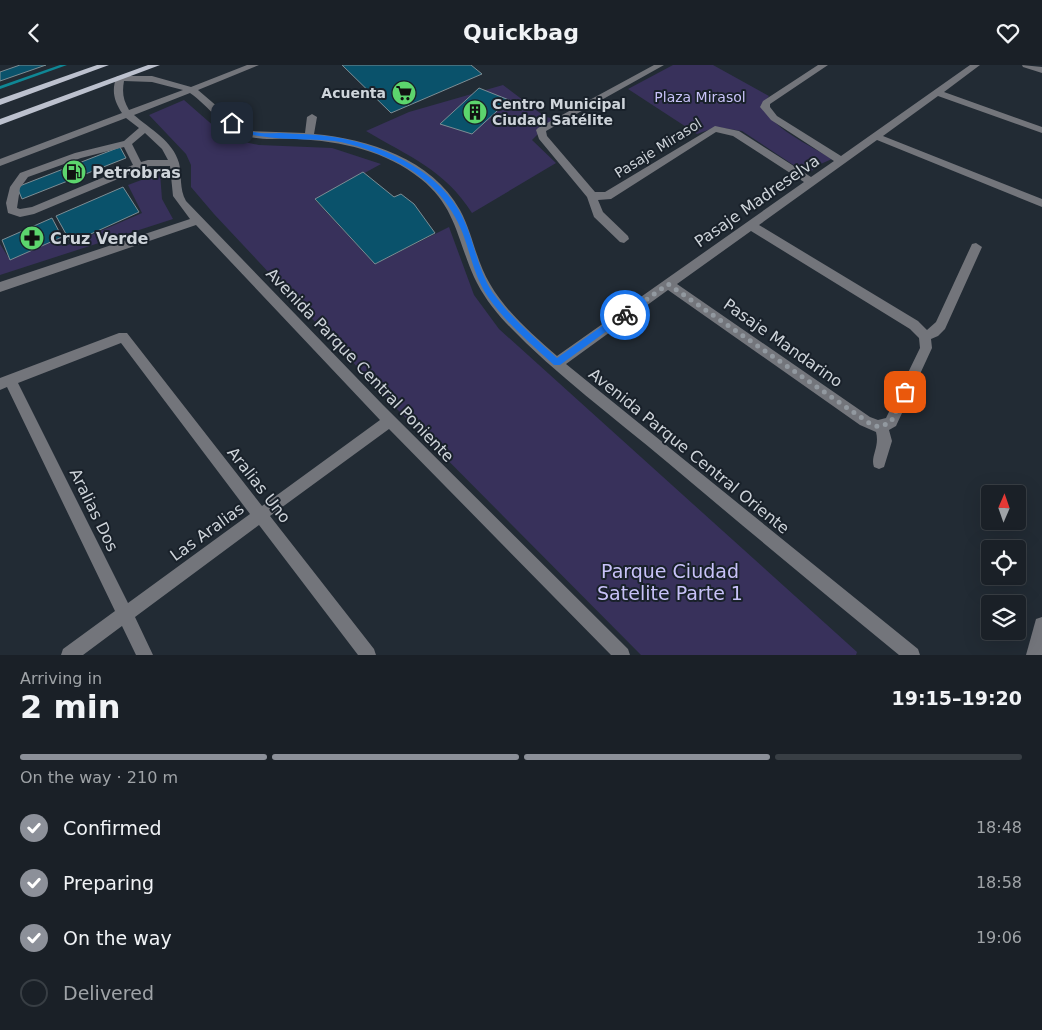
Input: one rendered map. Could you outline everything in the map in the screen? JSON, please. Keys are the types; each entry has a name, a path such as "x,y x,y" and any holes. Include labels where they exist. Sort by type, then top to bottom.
{"main road":[{"path":"0,103 105,65"},
{"path":"120,78 130,65"},
{"path":"0,122 156,65"},
{"path":"52,84 82,79 120,78"}],"street":[{"path":"1,162 255,65"},
{"path":"624,239 598,214 592,196 542,137 540,130 660,65"},
{"path":"824,65 766,103 765,107 774,118 841,161"},
{"name":"Pasaje Madreselva","path":"557,363 976,65"},
{"path":"1026,65 1042,70"},
{"name":"Avenida Parque Central Oriente","path":"120,78 160,81 190,90 244,132 261,135 332,139 369,147 412,168 436,186 446,198 461,221 477,269 491,296 515,324 557,363 912,655"},
{"name":"Avenida Parque Central Poniente","path":"120,78 117,98 127,114 163,145 174,163 177,195 389,421 622,655"},
{"path":"937,93 1042,130"},
{"path":"309,137 312,117"},
{"path":"78,155 87,129"},
{"path":"144,129 127,143 78,155 24,175 15,187 11,203 12,210 20,213 34,210 148,163 174,163"},
{"name":"Pasaje Mirasol","path":"592,196 607,196 715,129 736,133 812,182"},
{"path":"875,137 1042,203"},
{"path":"127,143 139,167"},
{"path":"1,162 24,175"},
{"path":"0,287 198,219"},
{"path":"750,225 914,325 925,336 926,348 891,422 880,427 885,441 879,462"},
{"path":"925,336 934,332 941,325 976,247"},
{"name":"Pasaje Mandarino","path":"668,284 865,421 880,427"},
{"name":"Aralias Uno","path":"5,382 123,337 368,655"},
{"name":"Aralias Dos","path":"5,382 146,655"},
{"name":"Las Aralias","path":"69,655 389,421"},
{"path":"1034,655 1042,625"}],"green space":[{"name":"Plaza Mirasol","path":"673,65 713,65 769,96 763,104 766,112 773,120 792,135 832,159 816,166 811,172 804,172 742,131 717,127 697,134 628,89"},
{"path":"503,85 544,116 553,119 532,140 556,163 472,213 461,198 438,175 425,165 366,131 409,112"},
{"name":"Parque Ciudad Satelite Parte 1","path":"184,100 224,135 235,140 259,145 332,148 381,164 315,200 375,264 449,227 474,295 499,329 857,652 856,655 641,655 392,404 191,187 191,165 186,154 149,115"},
{"path":"160,173 162,199 173,219 0,275 0,244 10,260 62,237 68,245 142,213 128,185"}],"building":[{"path":"20,65 46,65 0,81 0,72"},
{"name":"Acuenta","path":"342,65 471,65 482,74 391,113"},
{"name":"Centro Municipal Ciudad Satélite","path":"479,88 509,100 472,134 440,124"},
{"path":"120,147 126,158 22,199 17,187"},
{"path":"363,172 394,197 401,194 414,204 435,233 375,264 315,199"},
{"path":"123,187 139,212 71,243 56,216"},
{"name":"Cruz Verde","path":"52,218 62,237 10,260 2,240"}],"waterway":[{"path":"0,88 65,65"}],"way so far":[{"path":"625,315 668,284 872,425 880,427 891,422 905,392"}],"place":[{"name":"Acuenta","path":"404,93"},
{"name":"Centro Municipal Ciudad Satélite","path":"475,112"},
{"name":"Petrobras","path":"74,172"},
{"name":"Cruz Verde","path":"32,238"}],"route":[{"path":"232,123 244,132 252,134 332,139 369,147 398,160 424,176 436,186 456,210 481,278 491,296 515,324 557,363 625,315"}]}
